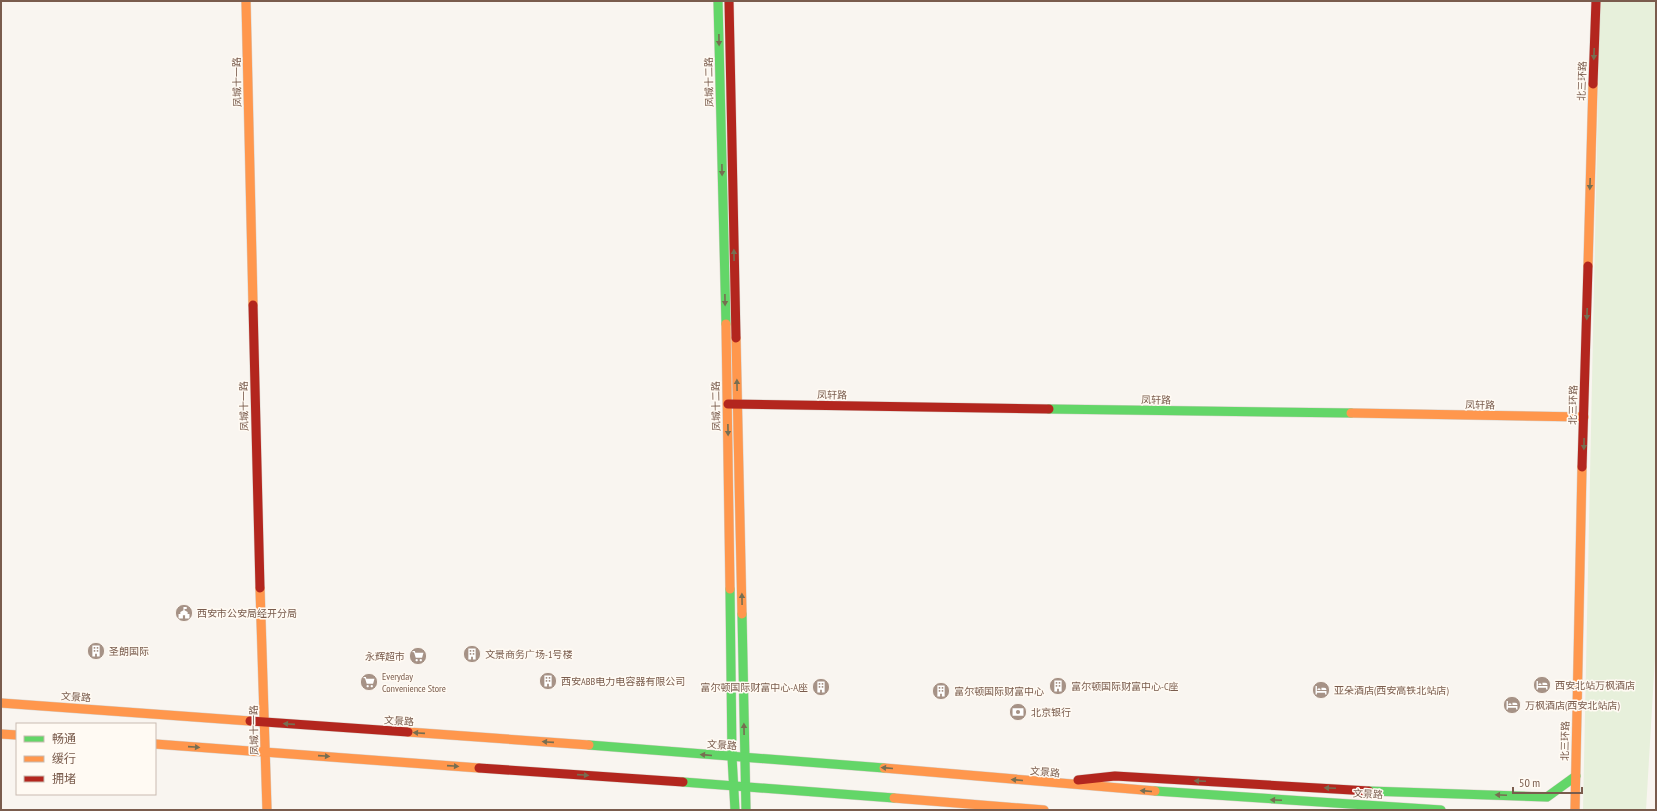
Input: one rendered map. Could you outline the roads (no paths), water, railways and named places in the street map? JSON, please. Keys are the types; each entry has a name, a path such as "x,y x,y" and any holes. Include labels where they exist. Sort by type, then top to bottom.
{"main road":[{"name":"凤城十一路","path":"246,1 256,443 267,810"},
{"name":"凤城十二路","path":"718,1 728,404 732,757 735,810"},
{"path":"729,1 746,810"},
{"path":"1591,1 1595,30"},
{"name":"北三环路","path":"1575,810 1584,417 1596,1"},
{"name":"凤轩路","path":"728,404 1584,417"},
{"name":"文景路","path":"1,702 745,757 1213,796 1441,810"},
{"path":"1,734 16,735"},
{"path":"156,744 1044,810"},
{"path":"1052,783 1115,776 1401,792 1547,797 1576,776"}],"place":[{"name":"西安市公安局经开分局","path":"184,613"},
{"name":"圣朗国际","path":"96,651"},
{"name":"文景商务广场-1号楼","path":"472,654"},
{"name":"永辉超市","path":"418,656"},
{"name":"西安ABB电力电容器有限公司","path":"548,681"},
{"name":"Everyday Convenience Store","path":"369,682"},
{"name":"西安北站万枫酒店","path":"1542,685"},
{"name":"富尔顿国际财富中心-C座","path":"1058,686"},
{"name":"富尔顿国际财富中心-A座","path":"821,687"},
{"name":"亚朵酒店(西安高铁北站店)","path":"1321,690"},
{"name":"富尔顿国际财富中心","path":"941,691"},
{"name":"万枫酒店(西安北站店)","path":"1512,705"},
{"name":"北京银行","path":"1018,712"}]}
